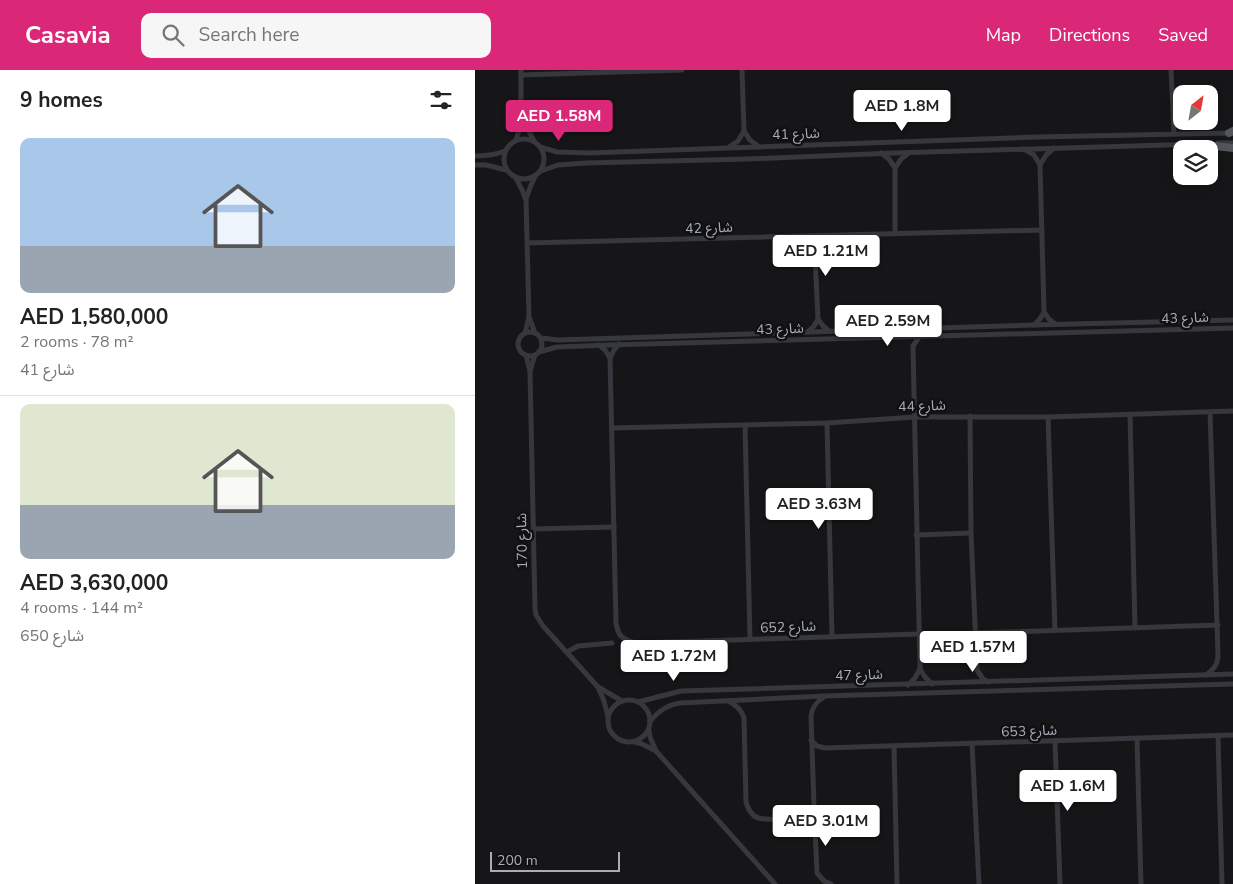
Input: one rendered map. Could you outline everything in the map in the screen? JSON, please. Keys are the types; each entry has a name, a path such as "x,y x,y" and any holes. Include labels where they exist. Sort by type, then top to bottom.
{"main road":[{"path":"1218,146 1233,148"}],"street":[{"path":"516,140 521,127 521,73 682,70"},
{"path":"742,70 744,131 750,140 758,146"},
{"path":"1171,70 1173,134"},
{"path":"522,102 527,128 534,141 541,147 545,161 541,171 529,179 523,180 510,175 506,170 503,157 509,144 522,139 534,141"},
{"path":"728,148 738,141 744,131"},
{"name":"شارع 41","path":"541,147 557,152 575,153 1232,132"},
{"name":"شارع 41","path":"1218,143 1233,143"},
{"name":"شارع 41","path":"541,171 558,165 586,163 1173,145"},
{"path":"1033,325 1044,312 1040,165 1046,155 1054,148"},
{"path":"1024,149 1033,155 1040,165"},
{"path":"475,156 487,156 505,151"},
{"path":"895,234 895,168 901,159 910,152"},
{"path":"881,153 889,159 895,168"},
{"path":"475,165 486,165 506,170"},
{"path":"529,317 535,333 541,338 542,345 537,353 532,356 522,352 518,344 521,336 525,333 529,317 526,200 535,176"},
{"path":"516,178 526,200"},
{"name":"شارع 42","path":"527,243 1042,230"},
{"path":"807,332 818,319 814,236"},
{"path":"1044,312 1056,324"},
{"path":"818,319 829,331"},
{"name":"شارع 43","path":"541,338 557,340 1233,320"},
{"name":"شارع 43","path":"537,353 557,346 1233,328"},
{"path":"525,333 535,333"},
{"path":"899,337 913,349"},
{"path":"908,685 915,678 919,669 913,349 919,337"},
{"path":"610,358 619,344"},
{"path":"599,345 610,358"},
{"name":"شارع 170","path":"530,371 537,353"},
{"name":"شارع 170","path":"526,355 530,371 536,615 543,626 598,687 622,701"},
{"name":"شارع 652","path":"610,358 616,623 620,636 635,642 919,634"},
{"name":"شارع 44","path":"612,428 827,423 915,417 1048,417 1233,411"},
{"path":"1205,676 1214,668 1218,661 1210,412"},
{"path":"1130,414 1135,628"},
{"path":"970,416 971,533 977,670 983,679 989,683"},
{"path":"1048,417 1055,630"},
{"path":"827,423 832,637"},
{"path":"745,425 750,639"},
{"path":"533,529 614,527"},
{"path":"916,535 971,533"},
{"path":"975,632 1218,625"},
{"path":"567,652 578,646 612,643"},
{"path":"919,669 932,684"},
{"name":"شارع 47","path":"638,702 681,691 1233,674"},
{"name":"شارع 47","path":"650,721 662,709 670,705 727,700 1233,684"},
{"name":"شارع 170","path":"598,687 608,717"},
{"path":"824,696 812,710 811,740 816,868 817,874 824,881 831,884"},
{"path":"656,751 642,744 624,742 614,736 609,727 608,717 613,707 622,701 632,700 645,708 650,716 650,737 656,751 775,884"},
{"path":"727,700 738,707 744,718 746,802 751,813 763,820 797,819 806,817 811,813 814,806"},
{"path":"634,742 649,730"},
{"path":"1218,735 1222,884"},
{"name":"شارع 653","path":"825,748 1233,735"},
{"path":"1137,739 1141,884"},
{"path":"811,740 817,746 825,748"},
{"path":"1055,741 1060,884"},
{"path":"972,743 979,884"},
{"path":"894,746 897,884"},
{"path":"813,760 825,748"},
{"path":"806,817 815,821"}]}
